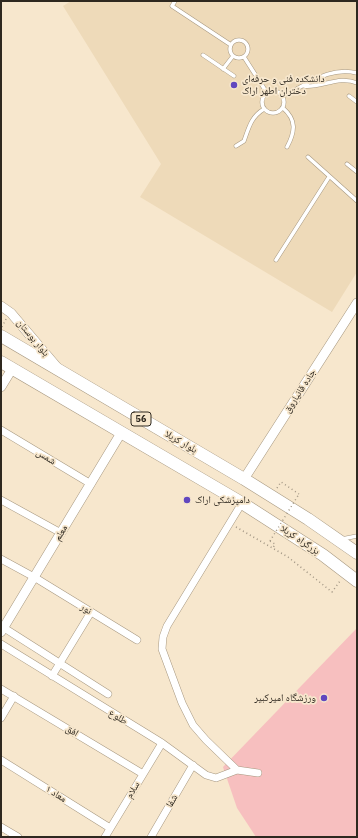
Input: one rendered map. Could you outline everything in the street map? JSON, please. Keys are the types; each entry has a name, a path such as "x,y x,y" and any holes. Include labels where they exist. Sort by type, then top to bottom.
{"highway":[{"name":"بلوار کربلا","path":"1,336 244,479 357,554"},
{"name":"56","path":"1,362 242,503"},
{"name":"بزرگراه کربلا","path":"242,503 287,531 357,581"}],"street":[{"name":"جاده قانیاروق","path":"244,479 357,303"},
{"name":"بلوار بوستان","path":"1,306 11,313 62,373"},
{"path":"1,388 12,368"},
{"name":"شمس","path":"1,430 91,484"},
{"name":"معلم","path":"2,628 34,578 121,433"},
{"path":"1,500 61,533"},
{"path":"242,503 167,626 164,633 162,646 182,703 193,725 237,770 258,773"},
{"name":"نور","path":"1,560 34,578 137,640"},
{"path":"52,676 91,612"},
{"path":"2,628 108,694"},
{"name":"طلوع","path":"1,644 162,743 206,775 216,778 237,770"},
{"name":"افق","path":"1,688 143,774"},
{"path":"1,718 14,696"},
{"name":"سلام","path":"105,837 162,743"},
{"name":"معاد ۱","path":"1,760 110,828"},
{"name":"شفا","path":"151,837 193,766"},
{"path":"1,827 18,837"}],"lane":[{"path":"175,1 172,6 231,45"},
{"path":"238,40 246,44 248,49 244,57 239,58 233,56 230,50 231,45 238,40"},
{"path":"203,55 234,76"},
{"path":"223,69 233,56"},
{"path":"244,57 268,93"},
{"path":"283,96 304,86 312,79 336,72 356,73 355,82 337,80 313,87 304,86"},
{"path":"274,91 283,96 285,100 283,108 278,113 273,114 264,109 263,99 268,93 274,91"},
{"path":"349,96 357,102"},
{"path":"283,108 290,114 294,122 293,135 287,147"},
{"path":"236,146 244,141 252,119 256,114 264,109"},
{"path":"308,157 357,201"},
{"path":"348,164 357,172"},
{"path":"276,260 329,177"},
{"path":"338,540 357,536"}],"path":[{"path":"1,328 7,318"},
{"path":"273,548 275,544 270,541 300,494 281,482"},
{"path":"237,528 298,564 332,592 346,572"}],"shaded area":[{"name":"دانشکده فنی و حرفه‌ای دختران اطهر اراک","path":"71,1 357,1 357,272 332,312 140,197 161,164 63,6"},
{"name":"ورزشگاه امیرکبیر","path":"357,628 357,837 256,837 237,808 223,767"}],"place":[{"name":"دانشکده فنی و حرفه‌ای دختران اطهر اراک","path":"234,85"},
{"name":"دامپزشکی اراک","path":"187,500"},
{"name":"ورزشگاه امیرکبیر","path":"324,698"}]}
